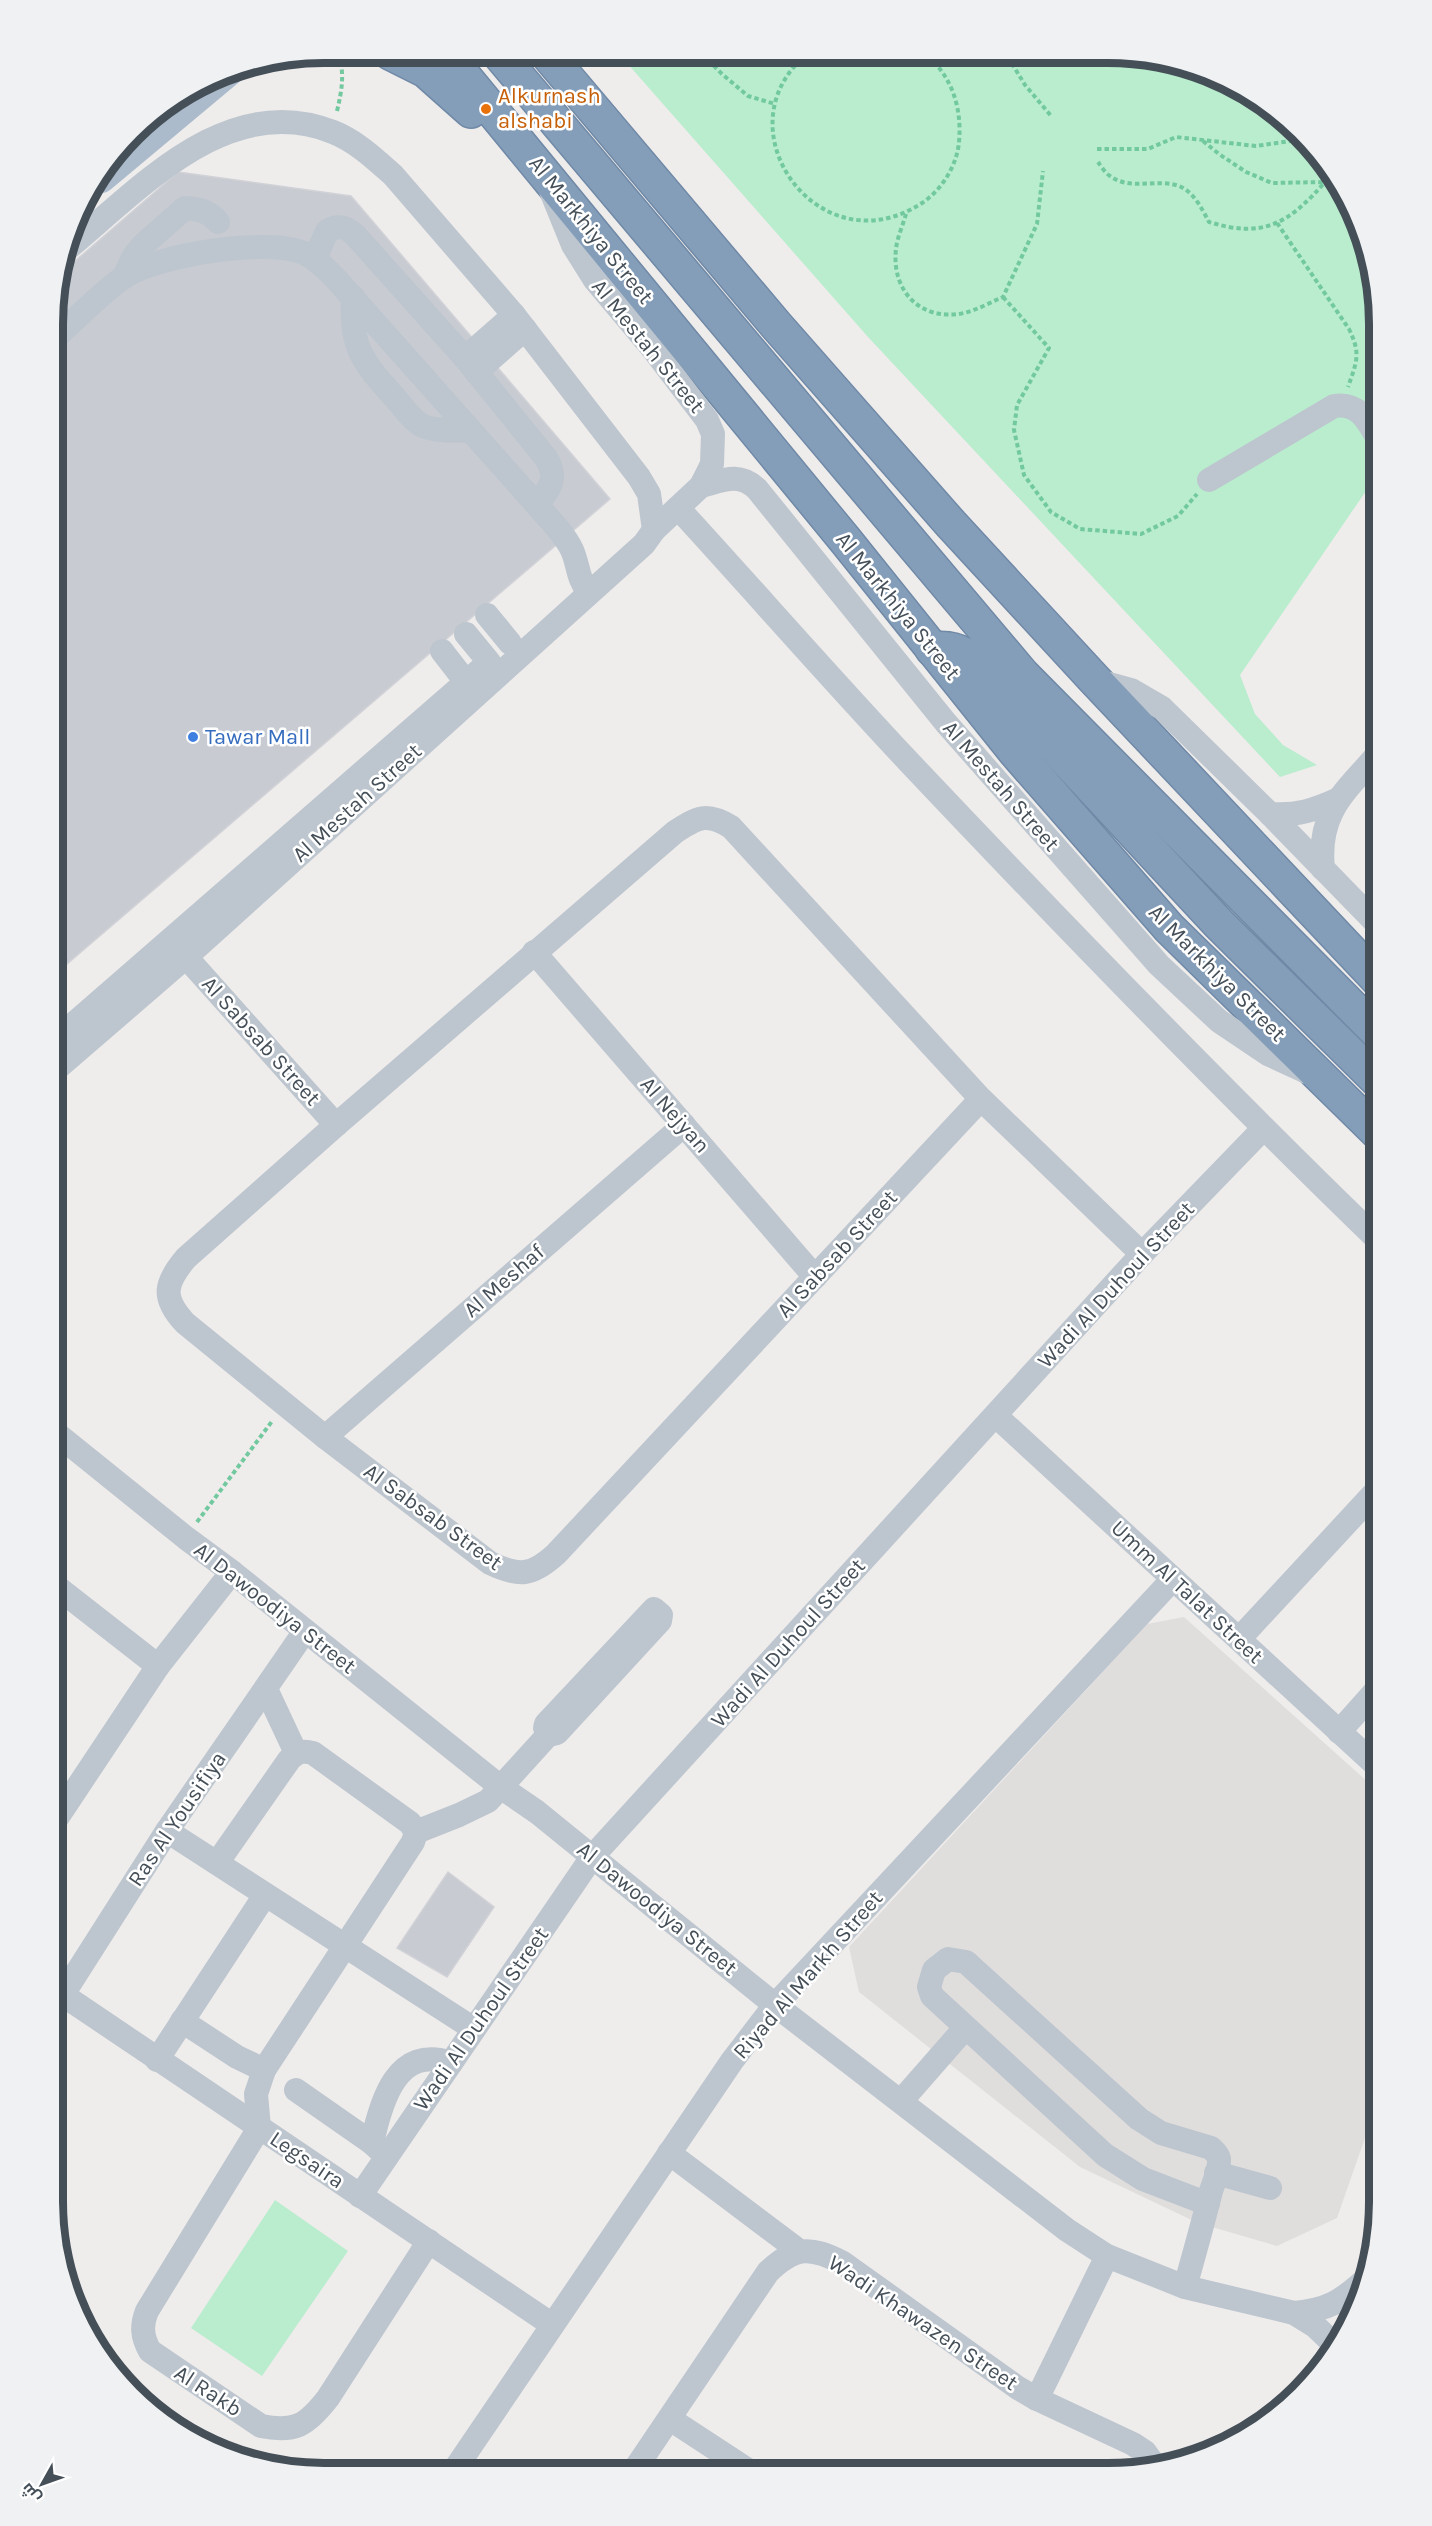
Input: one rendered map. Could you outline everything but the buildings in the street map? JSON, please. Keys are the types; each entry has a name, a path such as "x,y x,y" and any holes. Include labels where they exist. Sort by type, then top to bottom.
{"highway":[{"path":"410,63 426,71 546,175"},
{"name":"Al Markhiya Street","path":"453,63 1016,753 1169,928 1369,1124"},
{"path":"507,63 1023,675 1369,1024"},
{"path":"554,63 928,498 1094,679 1369,970"},
{"path":"567,63 579,93"},
{"path":"932,649 947,647 961,651 973,660 1195,898 1369,1072"}],"main road":[{"path":"118,164 204,93"}],"street":[{"path":"77,241 165,168 220,134 252,124 285,122 333,132 370,155 393,175 519,322 639,477 649,494 654,530"},
{"name":"Al Mestah Street","path":"63,1063 186,957 638,537 654,530 701,486 714,455 713,434 707,420 653,349 595,280 573,245 546,175"},
{"path":"124,277 134,255 185,208 198,208 212,215 218,222"},
{"path":"315,260 327,231 340,226 351,231 470,365 551,466 551,486 536,504"},
{"path":"63,331 124,277 179,258 233,248 285,248 302,252 315,260 353,297 536,504 571,549 585,588"},
{"path":"353,297 352,322 361,356 391,394 421,424 442,429 471,431"},
{"path":"470,365 519,322"},
{"path":"1209,480 1325,410 1342,404 1359,411 1369,426"},
{"name":"Al Mestah Street","path":"701,486 740,478 748,480 758,489 946,723 1159,965 1187,994 1236,1033 1268,1054 1326,1082"},
{"path":"678,508 906,759 1263,1129 1369,1231"},
{"name":"Al Mestah Street","path":"63,1033 510,644 585,588"},
{"path":"487,615 510,644"},
{"path":"466,634 489,662"},
{"path":"442,651 466,682"},
{"path":"1094,679 1131,690 1162,708 1369,916"},
{"path":"1323,869 1321,850 1323,832 1329,814 1369,764"},
{"path":"1270,814 1290,816 1308,813 1339,799"},
{"name":"Al Sabsab Street","path":"981,1099 542,1568 523,1573 508,1571 490,1563 325,1437 185,1323 175,1312 168,1297 169,1285 175,1272 186,1258 534,952 675,832 703,817 717,818 731,827 981,1099 1142,1254"},
{"name":"Al Nejyan","path":"534,952 815,1277"},
{"name":"Al Sabsab Street","path":"186,957 336,1125"},
{"name":"Al Meshaf","path":"325,1437 684,1125"},
{"name":"Wadi Al Duhoul Street","path":"360,2196 379,2150 451,2063 592,1857 1142,1254 1263,1129"},
{"name":"Umm Al Talat Street","path":"996,1416 1369,1759"},
{"name":"Al Dawoodiya Street","path":"63,1439 186,1539 232,1572 776,2005 902,2100 1017,2192 1107,2256 1185,2287 1294,2313 1320,2311 1343,2300 1353,2291"},
{"path":"1239,1639 1369,1499"},
{"path":"63,1809 158,1666 232,1572"},
{"name":"Riyad Al Markh Street","path":"459,2463 732,2061 776,2005 1173,1579"},
{"path":"63,1592 158,1666"},
{"name":"Ras Al Yousifiya","path":"63,1995 167,1831 305,1631"},
{"path":"416,1832 488,1801 548,1735 557,1733 601,1676"},
{"path":"266,1689 296,1753"},
{"path":"1339,1732 1369,1698"},
{"path":"217,1863 296,1753 304,1751 313,1753 410,1822 416,1832 413,1842 264,2070 256,2094 259,2128"},
{"path":"167,1831 474,2030"},
{"path":"157,2060 266,1895"},
{"path":"1185,2287 1208,2204 1219,2161 1214,2150 1150,2127 966,1962 948,1959 934,1970 929,1988 932,1996 1117,2164 1143,2179 1208,2204"},
{"name":"Legsaira","path":"63,2006 157,2060 551,2325"},
{"path":"182,2021 237,2057 264,2070"},
{"path":"902,2100 965,2028"},
{"path":"379,2150 381,2103 387,2090 411,2062 435,2057 451,2063"},
{"path":"296,2090 379,2150"},
{"name":"Al Rakb","path":"259,2128 147,2311 142,2324 143,2340 160,2360 261,2426 281,2430 300,2425 316,2413 328,2398 429,2241"},
{"path":"669,2153 798,2250"},
{"path":"1216,2173 1270,2188"},
{"name":"Wadi Khawazen Street","path":"639,2463 768,2272 781,2259 798,2250 827,2255 843,2263 982,2363 1037,2399 1133,2444 1152,2459"},
{"name":"Wadi Khawazen Street","path":"1037,2399 1107,2256"},
{"name":"Al Dawoodiya Street","path":"1294,2313 1315,2326 1329,2340"},
{"path":"670,2419 737,2463"}],"path":[{"path":"333,132 343,87 342,63"},
{"path":"711,63 748,96 775,104"},
{"path":"800,63 784,81 775,104 773,131 776,153 793,185 818,208 847,219 877,221 907,213 929,198 948,175 958,153 961,121 955,95 936,63"},
{"path":"1012,63 1025,84 1052,117"},
{"path":"1097,149 1148,149 1176,137 1256,146 1293,141"},
{"path":"1202,140 1246,172 1272,183 1325,182"},
{"path":"1098,162 1110,177 1133,184 1157,182 1180,187 1197,201 1209,222 1246,229 1272,226 1303,207 1325,182"},
{"path":"907,213 896,250 899,281 912,302 938,314 965,313 1003,297 1037,224 1043,171"},
{"path":"1277,223 1349,329 1358,346 1356,365 1342,404"},
{"path":"1003,297 1049,348 1017,405 1014,430 1024,475 1051,512 1080,529 1141,534 1178,516 1209,480"},
{"path":"186,1539 284,1405"}],"shaded area":[{"path":"1184,1617 1369,1783 1369,2127 1337,2218 1277,2246 1198,2223 1080,2167 859,1992 849,1947 1147,1624"}],"green space":[{"path":"627,63 1108,63 1142,65 1175,72 1208,83 1253,107 1280,128 1315,165 1334,194 1349,224 1364,273 1369,324 1369,487 1240,675 1255,714 1283,745 1317,765 1280,777 868,337"},
{"path":"275,2200 348,2251 262,2376 191,2328"}],"place":[{"name":"Alkurnash alshabi","path":"486,109"},
{"name":"Tawar Mall","path":"193,737"}]}
